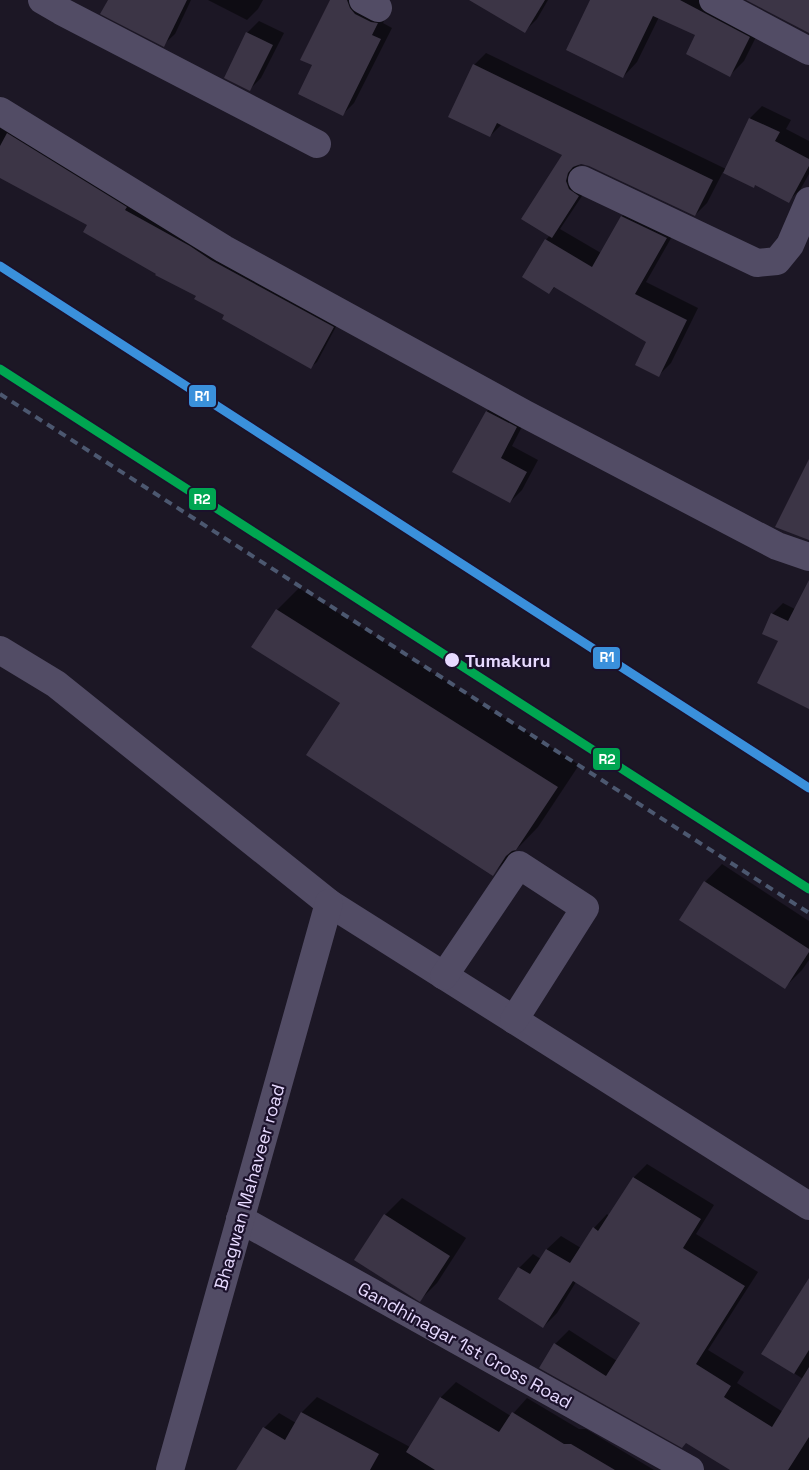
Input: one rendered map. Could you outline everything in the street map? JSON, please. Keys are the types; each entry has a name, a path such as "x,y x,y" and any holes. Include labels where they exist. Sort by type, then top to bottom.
{"street":[{"path":"42,0 61,12 316,144"},
{"path":"713,0 809,51"},
{"path":"0,111 224,249 543,423 777,546 809,558"},
{"path":"582,180 757,263 777,261 790,245 809,201"},
{"path":"0,650 56,684 329,903 809,1206"},
{"path":"444,976 519,866 585,908 514,1020"},
{"name":"Bhagwan Mahaveer road","path":"170,1470 329,903"},
{"name":"Gandhinagar 1st Cross Road","path":"240,1219 690,1470"}],"building":[{"path":"108,0 187,0 164,47 100,14"},
{"path":"330,0 347,0 355,14 371,22 378,23 372,35 381,39 343,116 298,94 312,65 300,60"},
{"path":"469,0 545,0 525,33"},
{"path":"590,0 680,0 750,37 730,77 686,54 695,35 653,16 623,78 566,50"},
{"path":"746,0 809,0 809,33"},
{"path":"246,32 273,45 250,91 224,78"},
{"path":"473,64 713,180 695,216 589,166 581,164 573,167 568,173 566,181 569,189 579,196 552,238 521,219 562,155 497,123 490,137 448,117"},
{"path":"749,118 780,132 775,141 809,159 809,166 789,203 755,185 754,188 723,173"},
{"path":"7,133 127,207 125,210 190,246 211,260 334,327 311,369 222,319 224,315 194,299 196,296 155,275 83,232 87,225 0,178 0,146"},
{"path":"621,216 667,238 635,294 687,320 659,377 635,365 646,342 554,287 549,294 522,277 545,239 592,267"},
{"path":"486,411 517,427 501,458 527,472 510,503 452,472"},
{"path":"809,459 809,540 775,527"},
{"path":"809,580 809,709 757,683 778,641 762,634 771,613 788,621"},
{"path":"276,609 558,787 516,850 506,856 493,876 306,755 340,703 251,647"},
{"path":"704,881 809,949 809,952 785,989 679,920"},
{"path":"633,1177 701,1219 683,1248 745,1286 696,1364 731,1386 724,1397 772,1427 809,1367 809,1437 788,1470 730,1470 686,1443 682,1448 539,1368 554,1343 606,1376 640,1323 573,1281 543,1328 498,1299 518,1267 530,1274 546,1249 570,1263 593,1227 598,1231"},
{"path":"384,1214 450,1256 420,1302 354,1260"},
{"path":"809,1278 809,1350 794,1374 761,1354"},
{"path":"440,1397 499,1432 512,1412 564,1444 571,1444 615,1470 435,1470 406,1452"},
{"path":"301,1412 379,1454 370,1470 236,1470 263,1427 285,1440"}],"railway":[{"path":"0,266 809,788"},
{"path":"0,369 809,889"},
{"path":"0,394 809,913"}],"transit line":[{"name":"R1","path":"0,266 809,788"},
{"name":"R2","path":"0,369 809,889"}],"place":[{"name":"Tumakuru","path":"452,660"}]}
